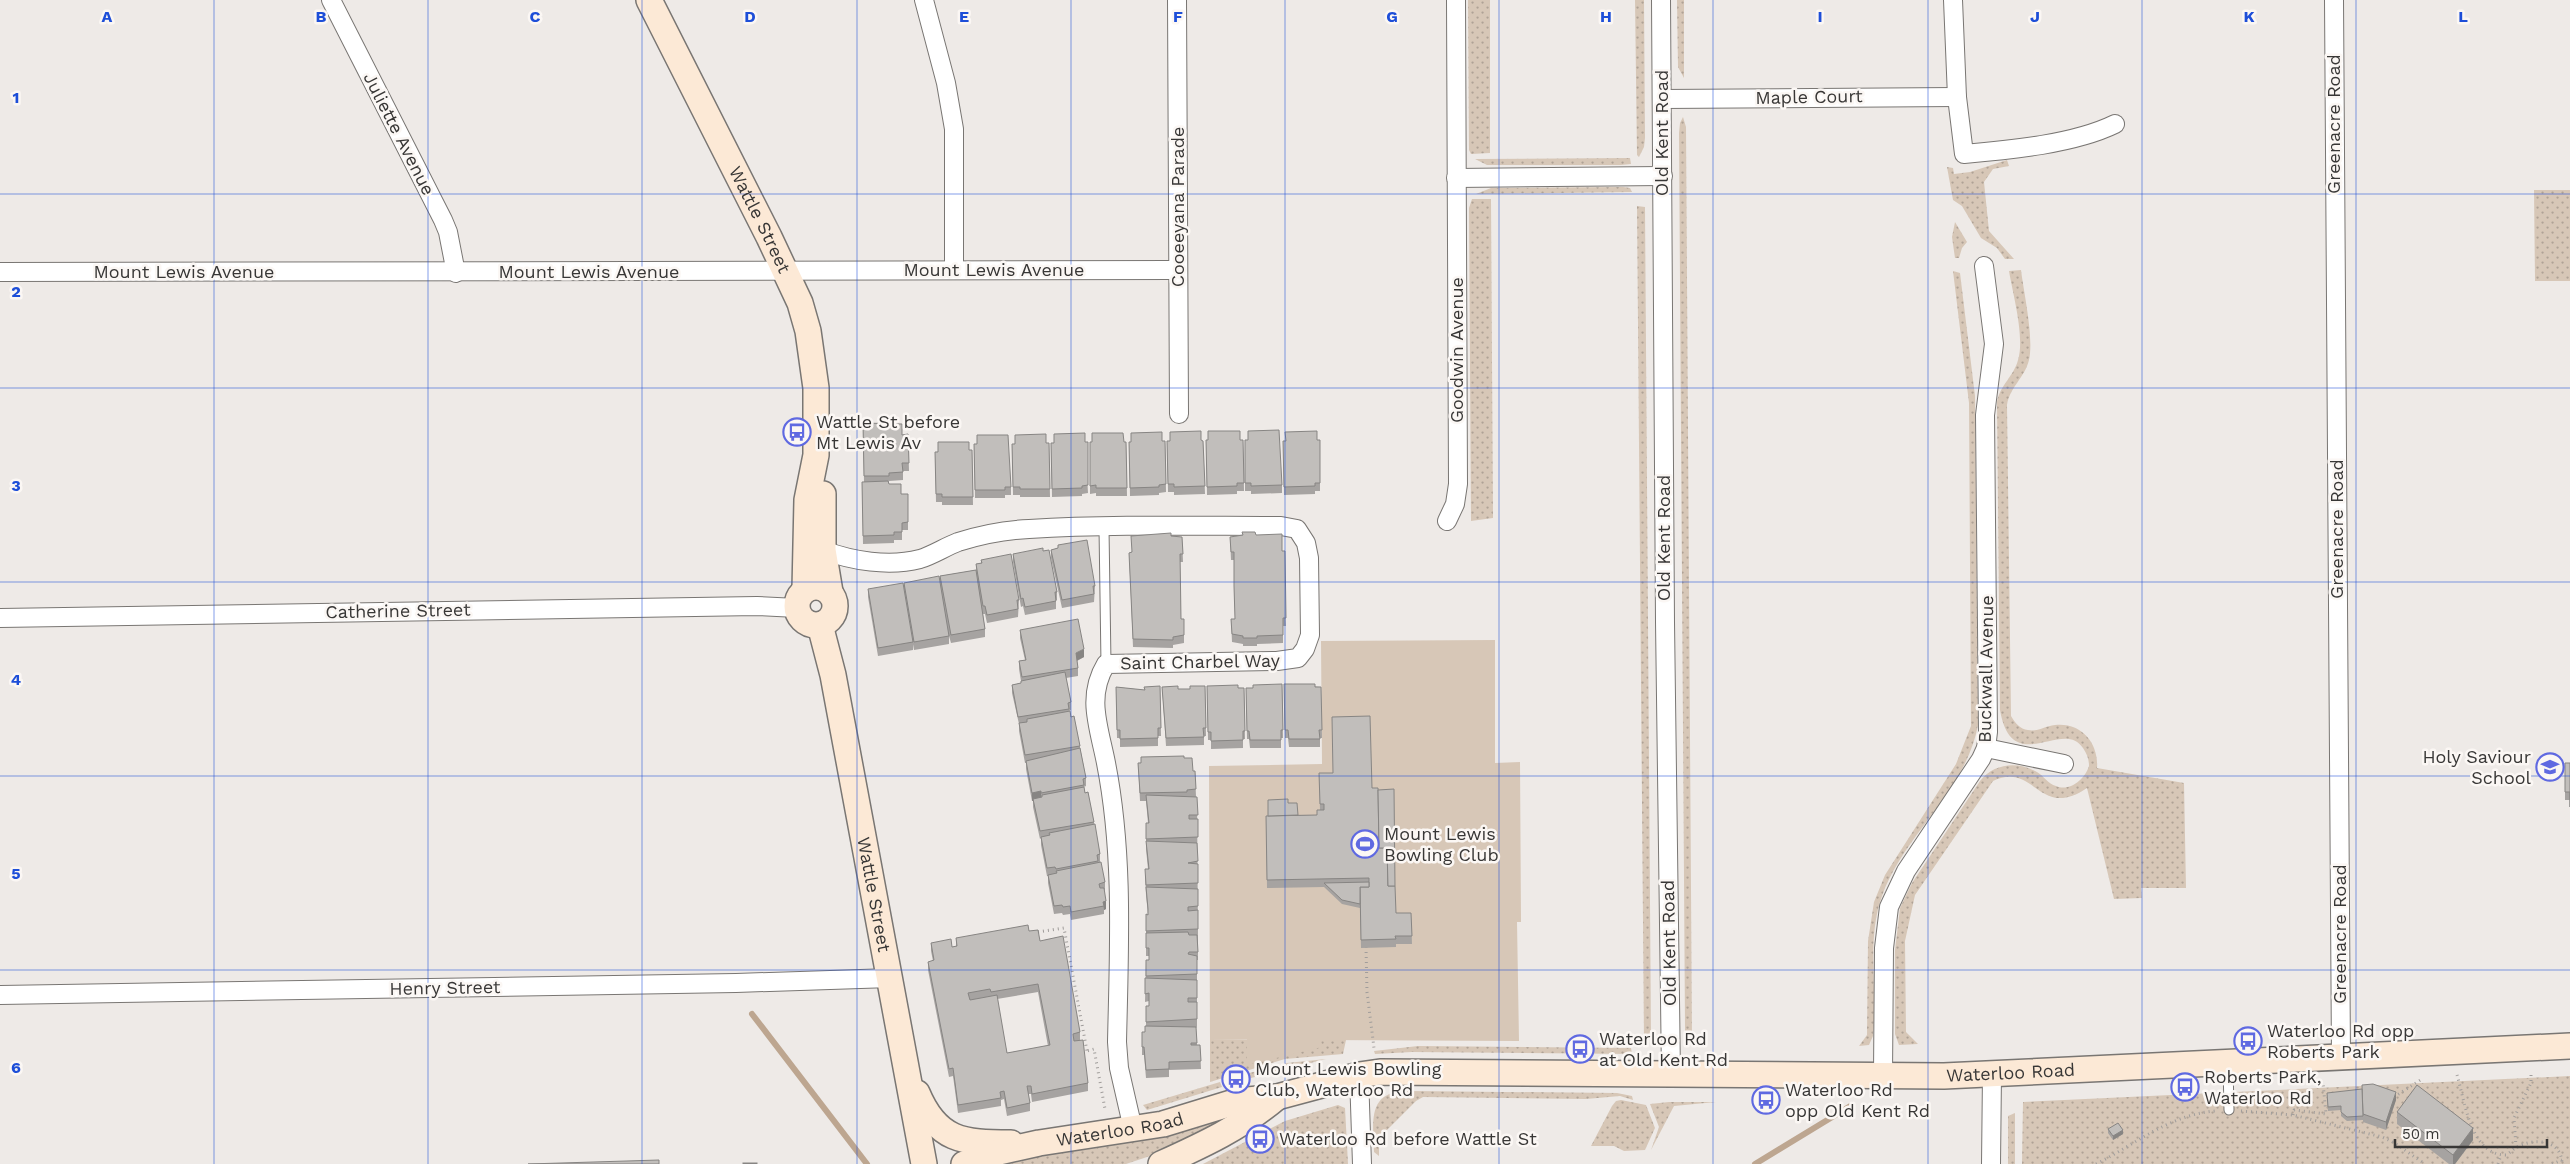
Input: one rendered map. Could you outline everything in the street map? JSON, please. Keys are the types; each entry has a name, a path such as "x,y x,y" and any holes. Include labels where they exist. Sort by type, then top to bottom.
{"main road":[{"name":"Wattle Street","path":"649,0 800,303 810,339 816,388 816,455 823,490 823,550 830,592"},
{"name":"Wattle Street","path":"801,598 806,500 816,455"},
{"path":"818,586 830,592 834,598 835,612 832,618 820,625 807,623 802,619 801,598 818,586"},
{"name":"Wattle Street","path":"820,625 833,675 891,978 924,1164"},
{"name":"Waterloo Road","path":"964,1164 998,1152 1039,1143 1163,1124 1238,1101 1277,1097 1359,1075 1406,1072 1671,1076 1992,1074 2570,1046"},
{"path":"907,1070 928,1112 937,1126 948,1135 983,1142 1039,1143"},
{"name":"Waterloo Road","path":"1161,1164 1203,1145 1252,1119 1277,1097"}],"street":[{"name":"Juliette Avenue","path":"331,0 443,220 448,232 456,273"},
{"path":"924,0 954,123 954,270"},
{"name":"Cooeeyana Parade","path":"1177,0 1179,414"},
{"name":"Goodwin Avenue","path":"1447,521 1455,504 1458,484 1456,0"},
{"name":"Old Kent Road","path":"1661,0 1665,622 1671,1076"},
{"path":"1953,0 1957,96 1964,154 1994,152 2077,137 2115,124"},
{"name":"Greenacre Road","path":"2334,0 2341,1058"},
{"name":"Maple Court","path":"1662,98 1957,96"},
{"path":"1456,178 1663,176"},
{"name":"Buckwall Avenue","path":"1883,1075 1884,941 1889,907 1906,871 1974,771 1986,748 1989,710 1986,399 1994,344 1984,266"},
{"name":"Mount Lewis Avenue","path":"0,272 456,273 1178,270"},
{"name":"Saint Charbel Way","path":"823,550 853,560 900,562 921,559 959,542 1028,529 1291,526 1297,529 1304,538 1309,558 1310,635 1305,649 1298,658 1277,661 1106,664 1095,690 1094,699 1116,816 1118,860 1117,1042 1119,1068 1133,1129"},
{"name":"Catherine Street","path":"0,618 757,606 801,598"},
{"path":"1986,748 2064,764"},
{"name":"Henry Street","path":"0,995 736,984 891,978"},
{"path":"1991,1164 1992,1074"},
{"path":"1359,1075 1362,1164"}],"lane":[{"path":"1104,528 1106,664"},
{"path":"2228,1062 2230,1110"}],"path":[{"path":"1038,932 1064,928 1086,1043 1085,1051 1094,1049 1105,1109"},
{"path":"1366,947 1366,992 1374,1048"},
{"path":"1080,1044 1086,1043"},
{"path":"2516,1147 2514,1118 2531,1083 2531,1073"},
{"path":"2457,1075 2476,1137 2488,1150 2501,1155 2512,1152 2516,1147 2531,1142 2548,1142 2559,1152 2562,1162 2552,1164"},
{"path":"2388,1095 2395,1098 2422,1079"},
{"path":"2096,1164 2123,1151 2149,1132 2171,1121 2198,1113 2230,1110 2326,1114 2323,1084"},
{"path":"2324,1095 2333,1094"},
{"path":"2293,1113 2382,1137 2393,1142 2425,1164"},
{"path":"2498,1164 2501,1155"}],"shaded area":[{"path":"1468,0 1490,0 1490,153 1471,154 1469,150"},
{"path":"1635,0 1644,0 1645,138 1644,147 1639,157 1637,155"},
{"path":"1677,0 1684,0 1684,78 1678,67"},
{"path":"1683,117 1686,127 1692,1040 1685,1039 1679,133"},
{"path":"1630,158 1631,164 1621,165 1487,165 1475,159"},
{"path":"2007,160 2009,166 1993,169 1984,182 1989,231 2014,259 2005,259 1997,248 1981,238 1962,206 1953,200 1947,167 1953,168 1954,174 1970,172"},
{"path":"1491,188 1630,188 1632,192 1476,194"},
{"path":"2534,190 2570,190 2570,281 2535,281"},
{"path":"1472,199 1491,199 1493,518 1471,521 1469,208"},
{"path":"1637,206 1645,207 1651,1039 1644,1041"},
{"path":"1955,222 1967,242 1962,248 1959,258 1955,258 1952,237"},
{"path":"2021,270 2029,328 2030,351 2027,366 2011,393 2007,405 2011,716 2018,725 2025,729 2035,730 2055,725 2064,725 2080,731 2086,736 2095,750 2097,768 2184,783 2186,888 2141,888 2142,898 2114,899 2087,788 2071,796 2058,798 2047,795 2019,778 2007,777 1993,781 1915,895 1905,941 1906,1032 1918,1044 1899,1045 1895,1034 1895,950 1900,908 1912,883 1980,781 1992,770 2014,765 2030,768 2053,785 2066,787 2072,786 2080,780 2089,766 2083,748 2074,740 2063,739 2026,744 2015,741 2006,730 2000,710 1997,402 2001,391 2016,366 2020,351 2019,328 2009,271"},
{"path":"1953,271 1960,273 1975,396 1978,725 1971,749 1961,771 1905,852 1882,896 1877,913 1873,948 1873,1036 1869,1045 1859,1046 1867,1035 1868,941 1874,902 1885,875 1956,764 1971,726 1969,403"},
{"name":"Mount Lewis Bowling Club","path":"1495,640 1495,763 1520,762 1521,922 1517,922 1519,1041 1321,1040 1322,1047 1247,1065 1247,1039 1210,1039 1209,766 1322,764 1321,641"},
{"path":"1210,1039 1346,1040 1343,1054 1285,1059 1210,1082"},
{"path":"1418,1046 1631,1048 1632,1054 1412,1052 1375,1054 1374,1051"},
{"path":"1326,1059 1243,1080 1242,1075 1287,1063"},
{"path":"2570,1076 2570,1164 2022,1164 2023,1102"},
{"path":"1220,1082 1222,1087 1147,1110 1143,1105"},
{"path":"1395,1092 1617,1093 1632,1096 1633,1100 1620,1096 1586,1099 1423,1097 1416,1101 1379,1138 1379,1156 1374,1152 1373,1129 1375,1110 1385,1096"},
{"path":"1621,1100 1646,1105 1655,1128 1645,1150 1624,1151 1614,1146 1591,1146 1612,1106 1616,1101"},
{"path":"1716,1102 1674,1106 1651,1150 1659,1127 1650,1104"},
{"path":"1338,1105 1345,1108 1348,1164 1203,1164 1285,1121"},
{"path":"2015,1113 2015,1164 2008,1164 2008,1116"},
{"path":"1218,1119 1220,1124 1159,1153 1126,1164 987,1164 1048,1152 1089,1149 1150,1138"}],"building":[{"path":"863,423 902,424 902,435 908,434 909,463 902,463 903,472 889,473 889,476 864,476"},
{"path":"1279,430 1282,485 1251,486 1251,483 1245,483 1245,440 1248,440 1248,431"},
{"path":"1201,431 1205,486 1174,487 1174,484 1168,484 1167,441 1170,441 1170,432"},
{"path":"1208,431 1240,431 1240,440 1243,440 1244,483 1237,483 1237,486 1207,487 1206,440 1208,440"},
{"path":"1317,431 1317,440 1320,440 1320,483 1315,483 1315,486 1284,487 1283,441 1286,441 1285,432"},
{"path":"1162,432 1162,441 1165,441 1166,484 1159,485 1159,487 1130,488 1129,442 1131,442 1131,433"},
{"path":"1085,433 1085,442 1088,442 1088,485 1082,486 1082,488 1052,489 1051,443 1054,443 1054,434"},
{"path":"1092,433 1123,433 1124,442 1126,442 1127,488 1096,488 1096,485 1090,486 1090,442 1092,442"},
{"path":"1046,434 1046,443 1049,443 1050,489 1020,489 1020,487 1013,487 1012,444 1015,444 1015,435"},
{"path":"977,435 1008,435 1011,487 1005,487 1005,490 975,490 974,444 977,444"},
{"path":"938,442 969,442 969,450 972,450 973,497 942,497 942,494 936,494 935,452 938,452"},
{"path":"888,481 889,484 901,484 901,494 908,494 908,522 902,523 902,532 894,532 894,535 863,536 862,482"},
{"path":"1242,532 1255,532 1256,535 1282,534 1282,551 1285,551 1286,618 1283,618 1283,635 1243,638 1243,636 1232,634 1231,619 1235,619 1234,552 1231,552 1230,537 1243,535"},
{"path":"1171,533 1171,536 1182,537 1183,554 1180,554 1181,619 1184,619 1184,635 1173,637 1173,640 1133,639 1129,553 1132,552 1131,536"},
{"path":"1087,540 1095,586 1093,586 1094,594 1062,600 1051,550 1058,548 1058,545"},
{"path":"1043,548 1043,551 1049,550 1057,592 1055,592 1056,601 1025,607 1023,598 1021,599 1013,554"},
{"path":"1011,554 1019,600 1017,600 1018,609 987,615 985,606 983,606 976,564 982,563 981,560"},
{"path":"976,570 985,629 951,635 940,576"},
{"path":"939,576 949,636 914,642 904,583"},
{"path":"903,583 913,642 878,648 868,589"},
{"path":"1078,619 1084,649 1076,653 1078,668 1022,677 1019,661 1026,660 1020,630"},
{"path":"1065,672 1071,702 1068,703 1069,709 1018,717 1012,685 1021,683 1021,681"},
{"path":"1282,684 1283,730 1281,730 1281,740 1250,740 1249,731 1247,731 1246,688 1253,688 1253,685"},
{"path":"1284,684 1315,684 1315,687 1321,687 1322,730 1319,730 1320,739 1289,739 1288,730 1285,730"},
{"path":"1238,685 1238,688 1244,688 1245,731 1243,731 1243,740 1211,741 1211,732 1208,732 1207,686"},
{"path":"1160,686 1161,728 1158,728 1158,738 1120,739 1120,730 1117,730 1116,687 1145,690 1144,687"},
{"path":"1178,686 1178,689 1190,689 1190,686 1205,686 1206,728 1203,728 1204,737 1166,738 1162,687"},
{"path":"1070,711 1071,717 1074,716 1080,746 1025,755 1019,723 1027,722 1027,719"},
{"path":"1370,716 1372,788 1378,788 1379,848 1387,848 1388,886 1395,886 1396,913 1411,913 1412,936 1395,936 1396,939 1361,940 1360,887 1369,887 1369,878 1267,880 1266,816 1317,815 1317,810 1324,810 1324,804 1320,804 1319,773 1333,773 1332,717"},
{"path":"1080,748 1086,778 1083,779 1084,785 1032,793 1026,761"},
{"path":"1184,756 1184,758 1192,758 1196,789 1187,790 1187,792 1140,793 1138,763 1141,763 1141,757"},
{"path":"2565,763 2570,763 2570,792 2565,792"},
{"path":"1084,787 1085,793 1088,792 1094,822 1040,831 1033,799 1042,797 1042,795"},
{"path":"1394,789 1395,886 1388,886 1387,848 1379,848 1378,790"},
{"path":"1146,795 1197,797 1198,815 1189,815 1189,819 1198,819 1198,837 1146,839 1146,823 1149,823"},
{"path":"1288,799 1288,803 1297,803 1298,815 1268,816 1268,800"},
{"path":"1095,824 1100,854 1097,855 1098,861 1056,869 1055,867 1047,868 1041,837 1050,835 1049,833"},
{"path":"1146,841 1197,843 1198,861 1188,863 1198,864 1198,883 1146,885 1145,869 1149,869"},
{"path":"1101,862 1105,882 1099,884 1100,888 1104,888 1106,901 1103,902 1104,906 1071,912 1070,906 1054,906 1048,875 1057,873 1056,871"},
{"path":"1369,882 1369,887 1360,887 1360,904 1342,900 1324,883"},
{"path":"1146,887 1198,889 1198,906 1188,907 1188,911 1198,910 1198,929 1146,931 1146,914 1148,915 1148,909"},
{"path":"1028,925 1029,931 1038,930 1040,941 1063,936 1080,1032 1073,1034 1074,1041 1083,1040 1088,1083 1032,1094 1031,1086 1027,1086 1030,1103 1007,1108 1004,1091 1000,1092 1001,1098 958,1105 953,1068 949,1069 928,962 934,960 931,943 951,939 952,947 957,946 956,938","holes":["1038,984 1050,1045 1007,1053 997,995 970,1000 968,993 990,989 991,992"]},
{"path":"1188,932 1189,935 1197,935 1198,952 1189,952 1188,954 1197,956 1197,974 1146,976 1146,960 1149,960 1149,948 1146,948 1146,933"},
{"path":"1145,978 1197,980 1197,998 1188,998 1188,1002 1197,1002 1197,1019 1146,1022 1146,1006 1149,1006 1149,993 1145,994"},
{"path":"1145,1026 1196,1027 1197,1043 1191,1043 1191,1045 1200,1045 1201,1061 1169,1062 1169,1069 1146,1070 1144,1047 1142,1047 1142,1032 1145,1032"},
{"path":"2373,1084 2396,1092 2386,1122 2363,1114 2362,1085"},
{"path":"2417,1085 2473,1128 2453,1155 2397,1112"},
{"path":"2362,1089 2363,1116 2347,1117 2341,1112 2341,1106 2328,1107 2327,1093"},
{"path":"2118,1123 2123,1130 2113,1136 2108,1129"},
{"path":"659,1160 659,1164 528,1164"}],"waterway":[{"path":"752,1014 867,1164"},
{"path":"1755,1164 1852,1105"}],"place":[{"name":"Wattle St before Mt Lewis Av","path":"797,432"},
{"name":"Holy Saviour School","path":"2550,767"},
{"name":"Mount Lewis Bowling Club","path":"1365,844"},
{"name":"Waterloo Rd opp Roberts Park","path":"2248,1041"},
{"name":"Waterloo Rd at Old Kent Rd","path":"1580,1049"},
{"name":"Mount Lewis Bowling Club, Waterloo Rd","path":"1236,1079"},
{"name":"Roberts Park, Waterloo Rd","path":"2185,1087"},
{"name":"Waterloo Rd opp Old Kent Rd","path":"1766,1100"},
{"name":"Waterloo Rd before Wattle St","path":"1260,1139"}]}
